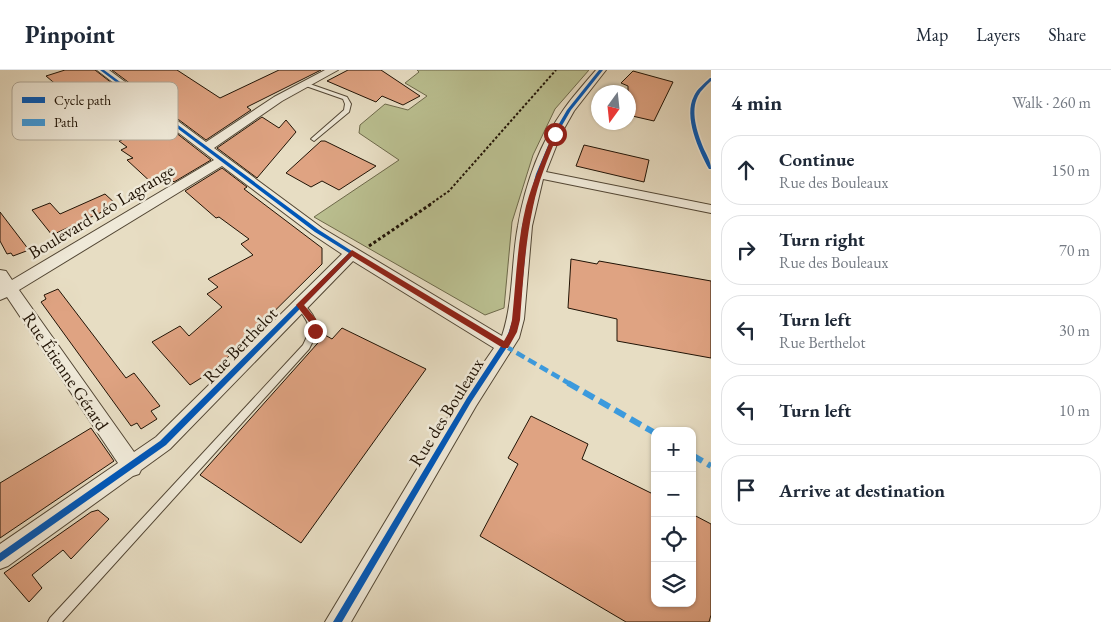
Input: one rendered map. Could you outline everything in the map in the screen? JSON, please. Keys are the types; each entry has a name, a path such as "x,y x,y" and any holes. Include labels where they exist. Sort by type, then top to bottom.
{"street":[{"path":"102,70 118,82"},
{"path":"206,148 259,111 333,70"},
{"name":"Rue des Bouleaux","path":"337,622 469,400 513,332 516,320 524,236 538,174 565,117 575,101 601,70"},
{"path":"178,127 317,231 354,254"},
{"name":"Boulevard Léo Lagrange","path":"4,286 222,161"},
{"path":"538,174 711,209"},
{"name":"Rue Berthelot","path":"0,558 132,467 174,433 300,305 354,254"},
{"name":"Rue des Bouleaux","path":"354,254 505,346"},
{"name":"Rue Étienne Gérard","path":"4,286 132,467"}],"lane":[{"path":"305,84 345,98 348,104 347,111 314,139"},
{"path":"54,622 306,347 315,331 313,321 300,305"}],"path":[{"path":"354,254 449,191 556,70"}],"green space":[{"path":"417,70 589,70 555,109 533,155 512,222 504,308 485,315 314,217 399,160 359,133 360,125 385,104 408,110 427,96 405,83 419,72"}],"building":[{"path":"65,70 95,70 110,82 53,82 46,76"},
{"path":"112,70 177,70 220,98 279,70 321,70 247,107 251,110 206,140 178,119 178,82 128,82"},
{"path":"348,70 381,70 420,96 403,105 382,96 376,102 327,81"},
{"path":"633,71 673,82 654,121 636,117 636,85 621,83"},
{"path":"262,117 279,128 286,120 296,132 257,178 217,148"},
{"path":"178,134 211,160 174,182 170,178 154,185 127,160 133,158 121,150 127,147 119,141 178,140"},
{"path":"321,141 325,141 376,166 339,190 322,181 311,187 286,173"},
{"path":"584,145 649,160 644,182 576,166"},
{"path":"222,168 247,187 244,189 322,248 322,264 217,368 190,385 152,342 180,326 189,336 222,307 207,294 218,287 208,279 253,255 241,244 249,239 219,217 216,218 185,191"},
{"path":"105,194 117,205 52,235 32,210 50,203 60,214"},
{"path":"0,212 29,250 13,256 11,253 7,254 0,241"},
{"path":"571,259 597,264 599,261 711,281 711,358 617,341 617,319 568,308"},
{"path":"58,289 126,378 134,373 160,406 151,411 157,419 141,429 137,423 131,426 41,302 46,299 44,295"},
{"path":"342,328 426,369 301,543 200,475 325,335 332,339"},
{"path":"531,416 588,444 582,459 651,493 651,607 696,607 696,516 711,524 711,615 709,622 626,622 480,536 518,464 508,458"},
{"path":"91,428 114,461 0,538 0,483"},
{"path":"98,510 109,519 71,559 63,550 32,575 42,588 29,602 4,573 91,512"}],"marked path":[{"path":"505,346 651,431"},
{"path":"696,457 711,466"}],"cycle path":[{"path":"102,70 118,82"},
{"path":"337,622 469,400 510,338 516,319 525,226 538,174 555,134 569,110 601,70"},
{"path":"711,79 697,94 693,108 694,126 711,168"},
{"path":"0,558 163,443 352,253 317,231 178,127"}],"route":[{"path":"315,331 313,321 300,305 352,252 505,346 513,332 516,320 524,236 530,206 538,174 555,134"}]}
